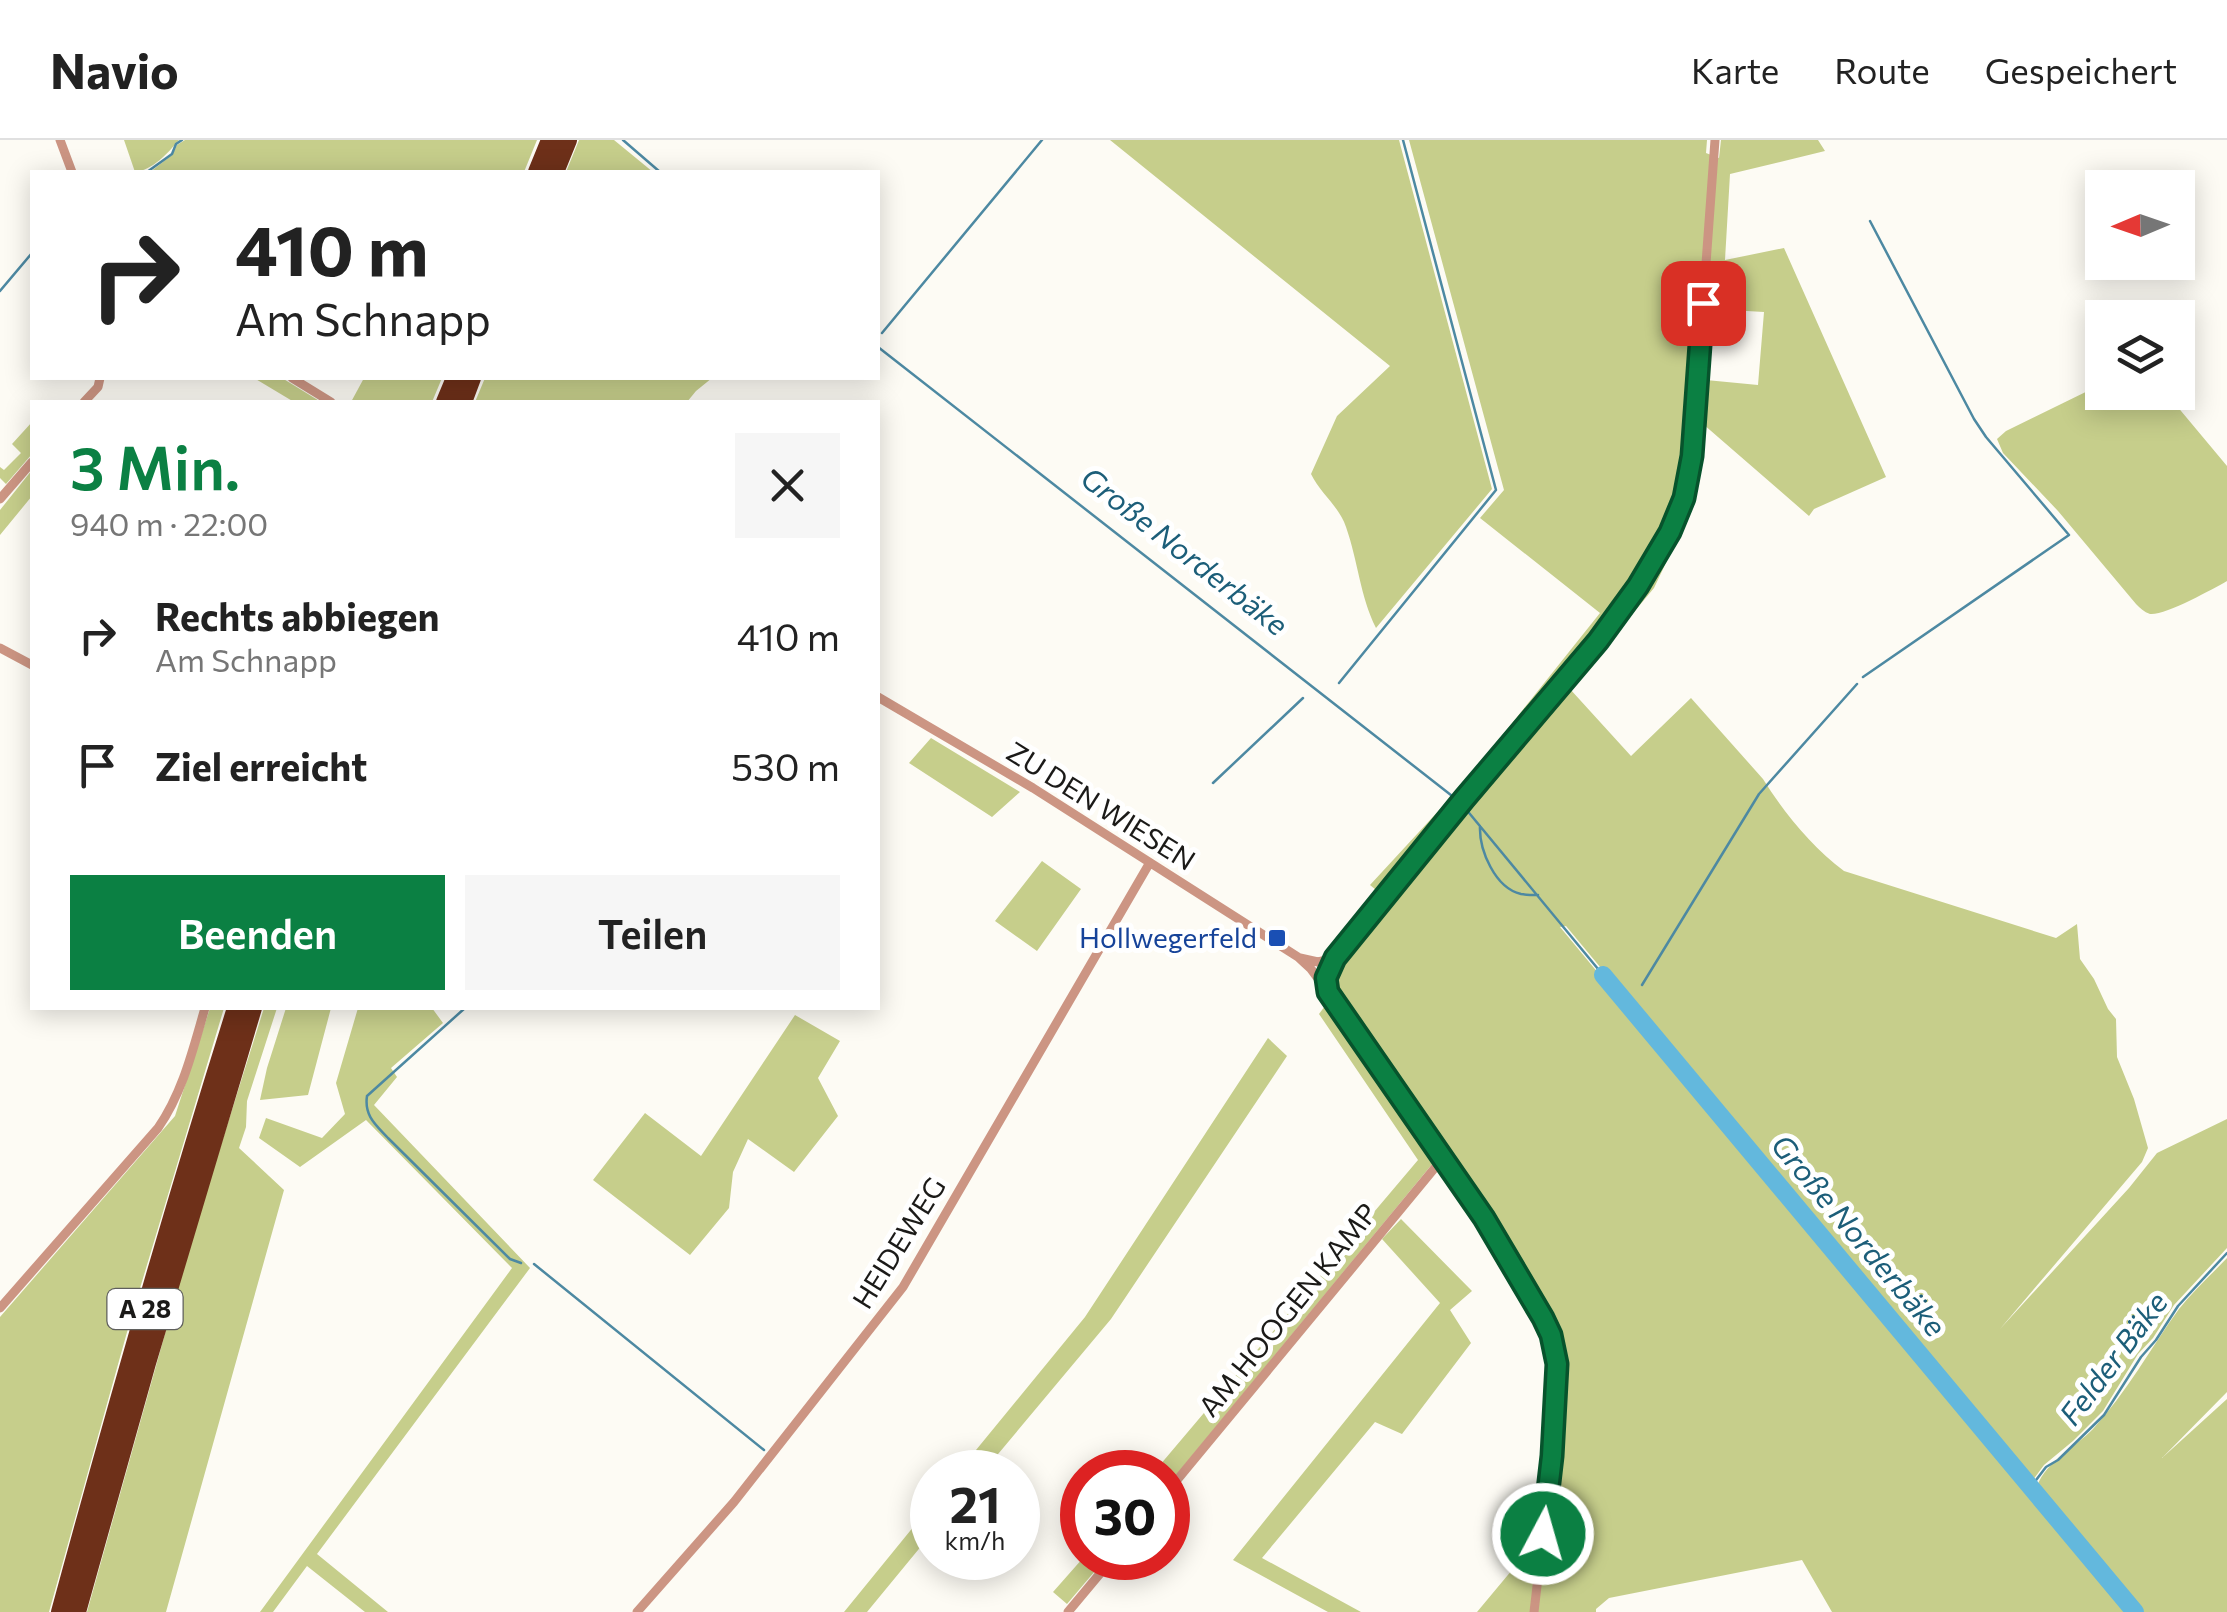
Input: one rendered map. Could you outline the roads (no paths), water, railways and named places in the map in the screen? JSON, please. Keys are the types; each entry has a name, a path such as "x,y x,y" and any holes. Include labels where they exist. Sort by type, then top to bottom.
{"highway":[{"path":"538,170 550,140"},
{"path":"556,170 568,140"},
{"name":"A 28","path":"60,1612 114,1415 235,1010"},
{"name":"A 28","path":"77,1612 252,1010"}],"street":[{"path":"60,140 71,170"},
{"path":"1328,992 1326,978 1335,958 1598,641 1638,586 1670,532 1684,498 1692,456 1715,140"},
{"path":"295,380 328,400"},
{"path":"0,499 30,464"},
{"path":"0,648 30,664"},
{"name":"ZU DEN WIESEN","path":"880,698 932,726 1298,957"},
{"name":"HEIDEWEG","path":"637,1612 734,1502 903,1286 1149,864"},
{"path":"1298,957 1318,962 1335,958"},
{"path":"1298,957 1328,992 1484,1218 1551,1335 1557,1364 1552,1456 1534,1612"},
{"path":"0,1308 158,1128 183,1081 204,1010"},
{"name":"AM HOOGEN KAMP","path":"1190,1464 1442,1158"},
{"path":"1068,1612 1095,1580"}],"waterway":[{"path":"150,170 172,154 182,140"},
{"name":"Große Norderbäke","path":"623,140 658,170"},
{"path":"882,333 1042,140"},
{"path":"1339,683 1496,490 1403,140"},
{"path":"1863,677 2069,535 1974,419 1870,221"},
{"path":"0,291 30,255"},
{"name":"Große Norderbäke","path":"880,349 1456,799"},
{"path":"1642,985 1759,794 1857,684"},
{"path":"1213,783 1303,698"},
{"name":"Große Norderbäke","path":"1465,808 1603,975"},
{"name":"Große Norderbäke","path":"1480,826 1482,846 1496,876 1512,890 1538,895"},
{"name":"Große Norderbäke","path":"1603,975 2135,1612"},
{"path":"463,1010 367,1096 367,1109 388,1138 510,1259 521,1263"},
{"name":"Felder Bäke","path":"2030,1488 2046,1467 2104,1415 2178,1306 2227,1253"},
{"path":"534,1264 764,1450"}],"place":[{"name":"Hollwegerfeld","path":"1277,938"}]}
